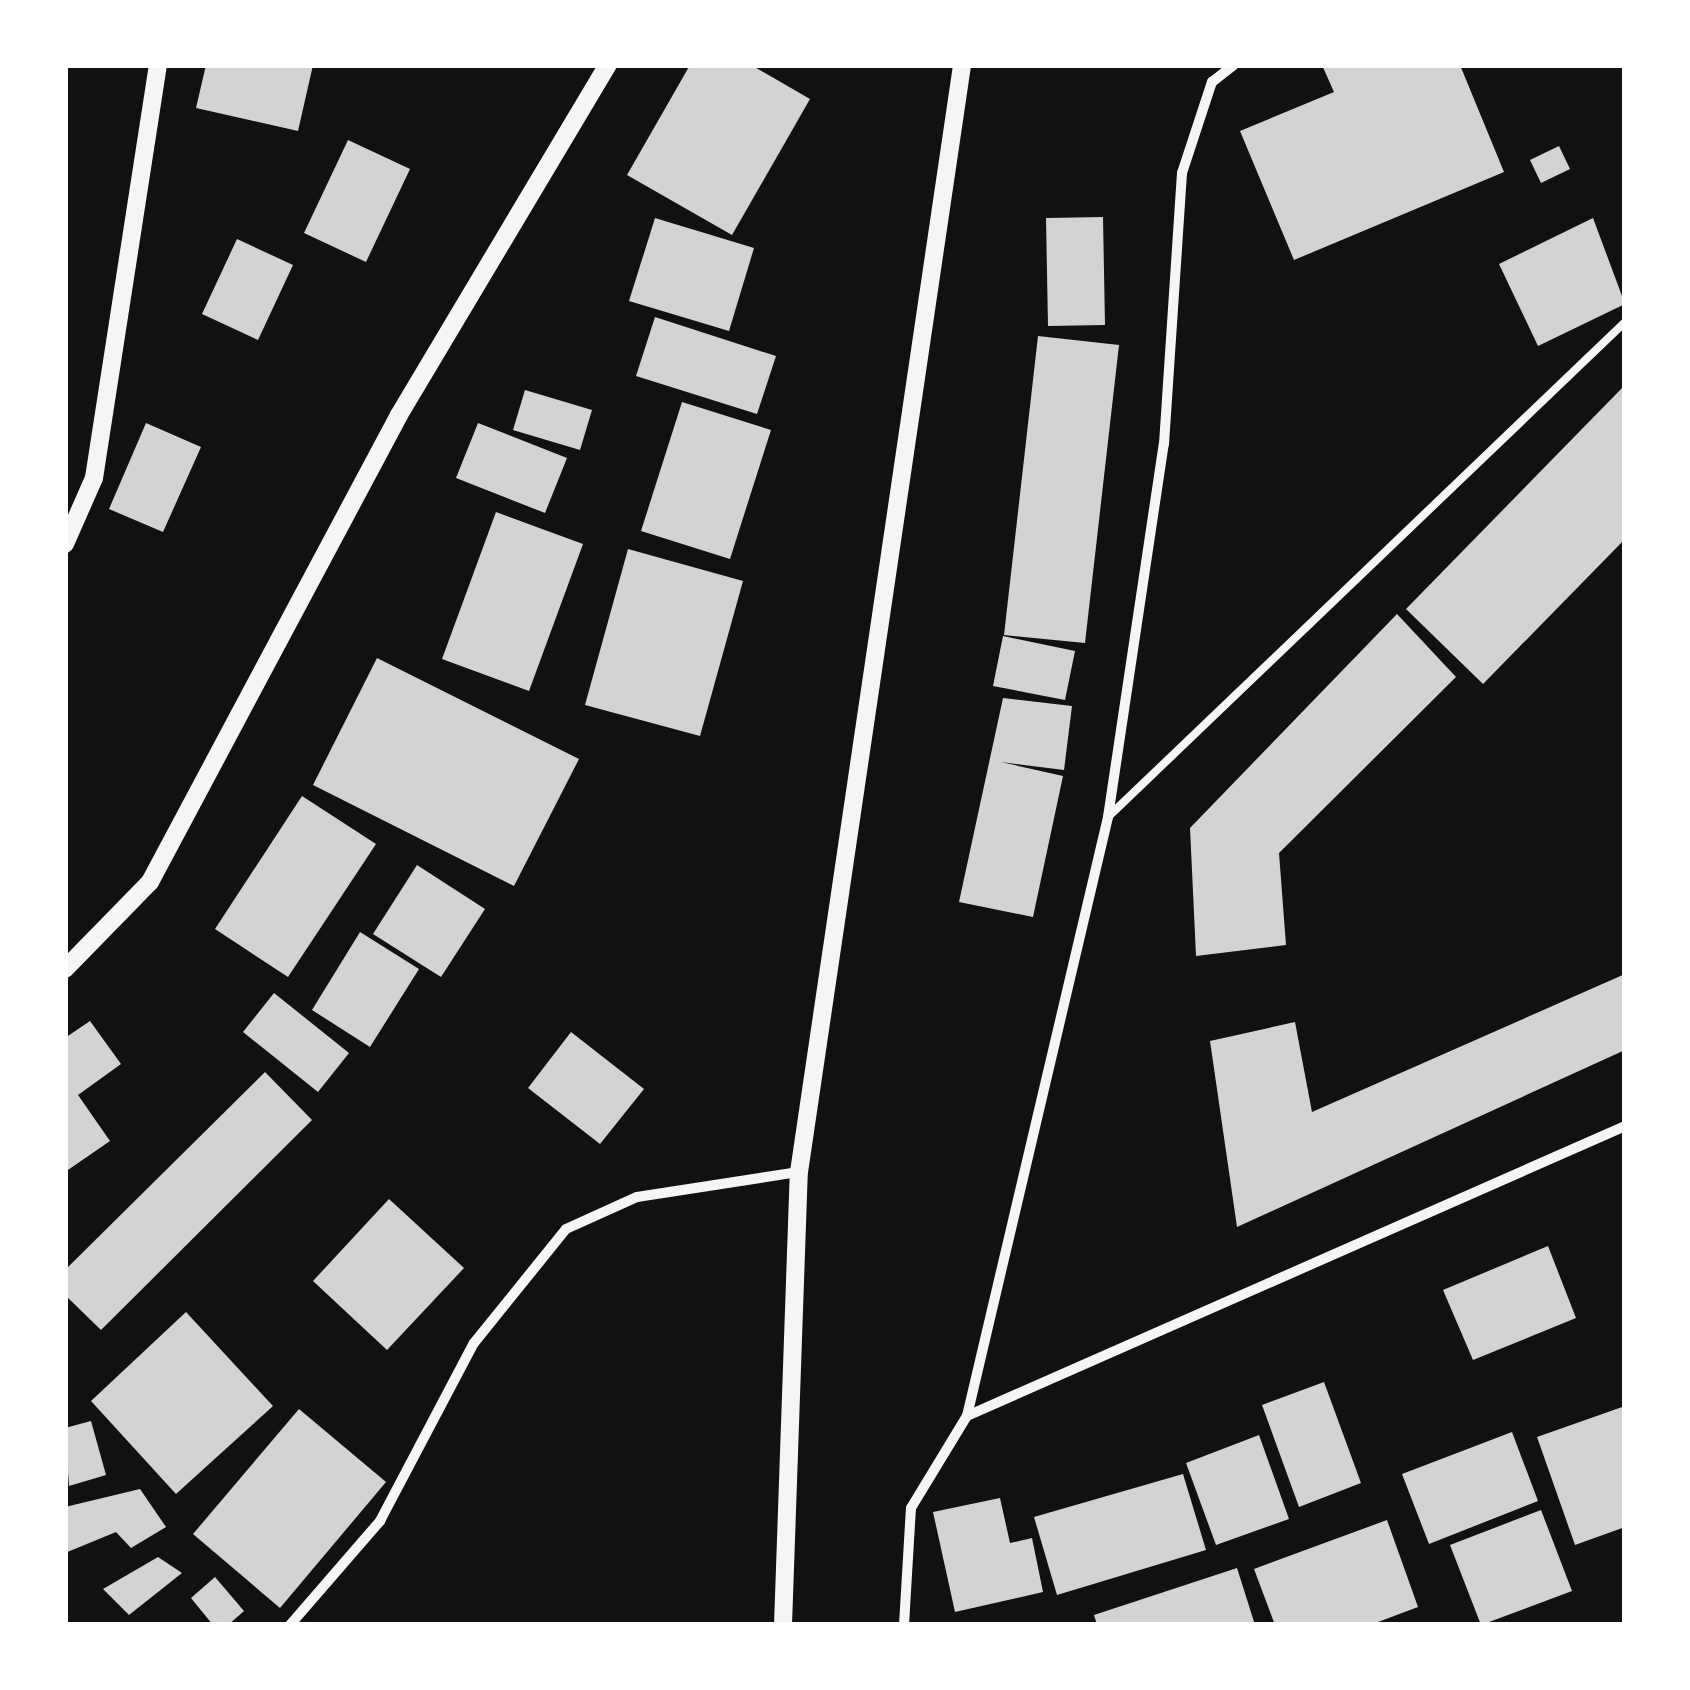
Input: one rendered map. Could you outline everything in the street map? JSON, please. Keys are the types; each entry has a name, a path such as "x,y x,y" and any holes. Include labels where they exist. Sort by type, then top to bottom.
{"street":[{"path":"65,544 94,478 158,65"},
{"path":"65,969 150,882 399,415 608,65"},
{"path":"784,1625 799,1172 962,65"},
{"path":"904,1625 911,1508 967,1416 1108,817 1164,444 1182,173 1212,82 1234,65"},
{"path":"967,1416 1625,1126"},
{"path":"290,1625 380,1521 474,1343 566,1229 637,1197 799,1172"}],"lane":[{"path":"1108,817 1625,322"}],"building":[{"path":"206,65 313,65 298,131 196,108"},
{"path":"690,65 751,65 810,99 732,235 627,175"},
{"path":"1322,65 1460,65 1504,172 1294,260 1240,131 1334,92"},
{"path":"348,140 410,169 366,262 304,233"},
{"path":"1559,146 1570,169 1541,183 1530,160"},
{"path":"1103,217 1105,325 1048,326 1046,218"},
{"path":"655,218 754,248 729,331 629,301"},
{"path":"1593,218 1625,304 1538,346 1499,264"},
{"path":"237,239 293,265 258,340 202,314"},
{"path":"655,317 776,356 757,414 636,376"},
{"path":"1038,336 1119,345 1085,643 1004,635"},
{"path":"1625,385 1625,539 1483,684 1406,609"},
{"path":"525,390 592,410 580,450 513,430"},
{"path":"682,402 771,430 730,559 641,531"},
{"path":"146,423 201,447 163,532 109,509"},
{"path":"478,423 567,458 545,513 456,478"},
{"path":"496,512 583,544 529,691 442,659"},
{"path":"628,549 743,581 700,736 585,705"},
{"path":"1397,614 1456,677 1279,853 1286,945 1196,956 1190,828"},
{"path":"1003,636 1075,651 1065,700 993,686"},
{"path":"377,658 579,759 514,886 313,785"},
{"path":"1003,698 1072,706 1064,770 1001,762 1063,776 1033,917 959,902"},
{"path":"302,796 376,844 288,977 215,929"},
{"path":"417,865 485,909 441,977 373,934"},
{"path":"360,932 419,969 370,1047 312,1010"},
{"path":"1625,974 1625,1050 1237,1227 1210,1041 1295,1022 1312,1112"},
{"path":"274,993 349,1053 318,1092 243,1032"},
{"path":"90,1021 121,1064 78,1095 110,1141 65,1172 65,1038"},
{"path":"571,1032 644,1089 600,1144 528,1088"},
{"path":"265,1072 312,1120 101,1330 65,1295 65,1270"},
{"path":"389,1199 464,1268 387,1350 313,1281"},
{"path":"1548,1246 1576,1318 1473,1360 1443,1290"},
{"path":"186,1312 273,1406 176,1494 91,1401"},
{"path":"1324,1382 1361,1483 1299,1507 1262,1405"},
{"path":"1625,1406 1625,1527 1575,1545 1537,1437"},
{"path":"299,1409 386,1482 280,1608 193,1534"},
{"path":"91,1421 106,1475 69,1486 65,1428"},
{"path":"1512,1432 1538,1501 1429,1544 1402,1474"},
{"path":"1259,1435 1289,1519 1216,1545 1186,1463"},
{"path":"1183,1474 1206,1550 1057,1595 1034,1517"},
{"path":"140,1489 166,1527 131,1548 116,1532 65,1553 65,1507"},
{"path":"1000,1498 1010,1543 1032,1538 1043,1592 955,1612 933,1512"},
{"path":"1541,1510 1572,1591 1481,1625 1450,1545"},
{"path":"1387,1520 1418,1607 1370,1625 1275,1625 1254,1569"},
{"path":"158,1557 182,1573 129,1615 103,1589"},
{"path":"1237,1568 1255,1625 1097,1625 1094,1615"},
{"path":"215,1577 244,1611 228,1625 213,1625 191,1598"}]}
